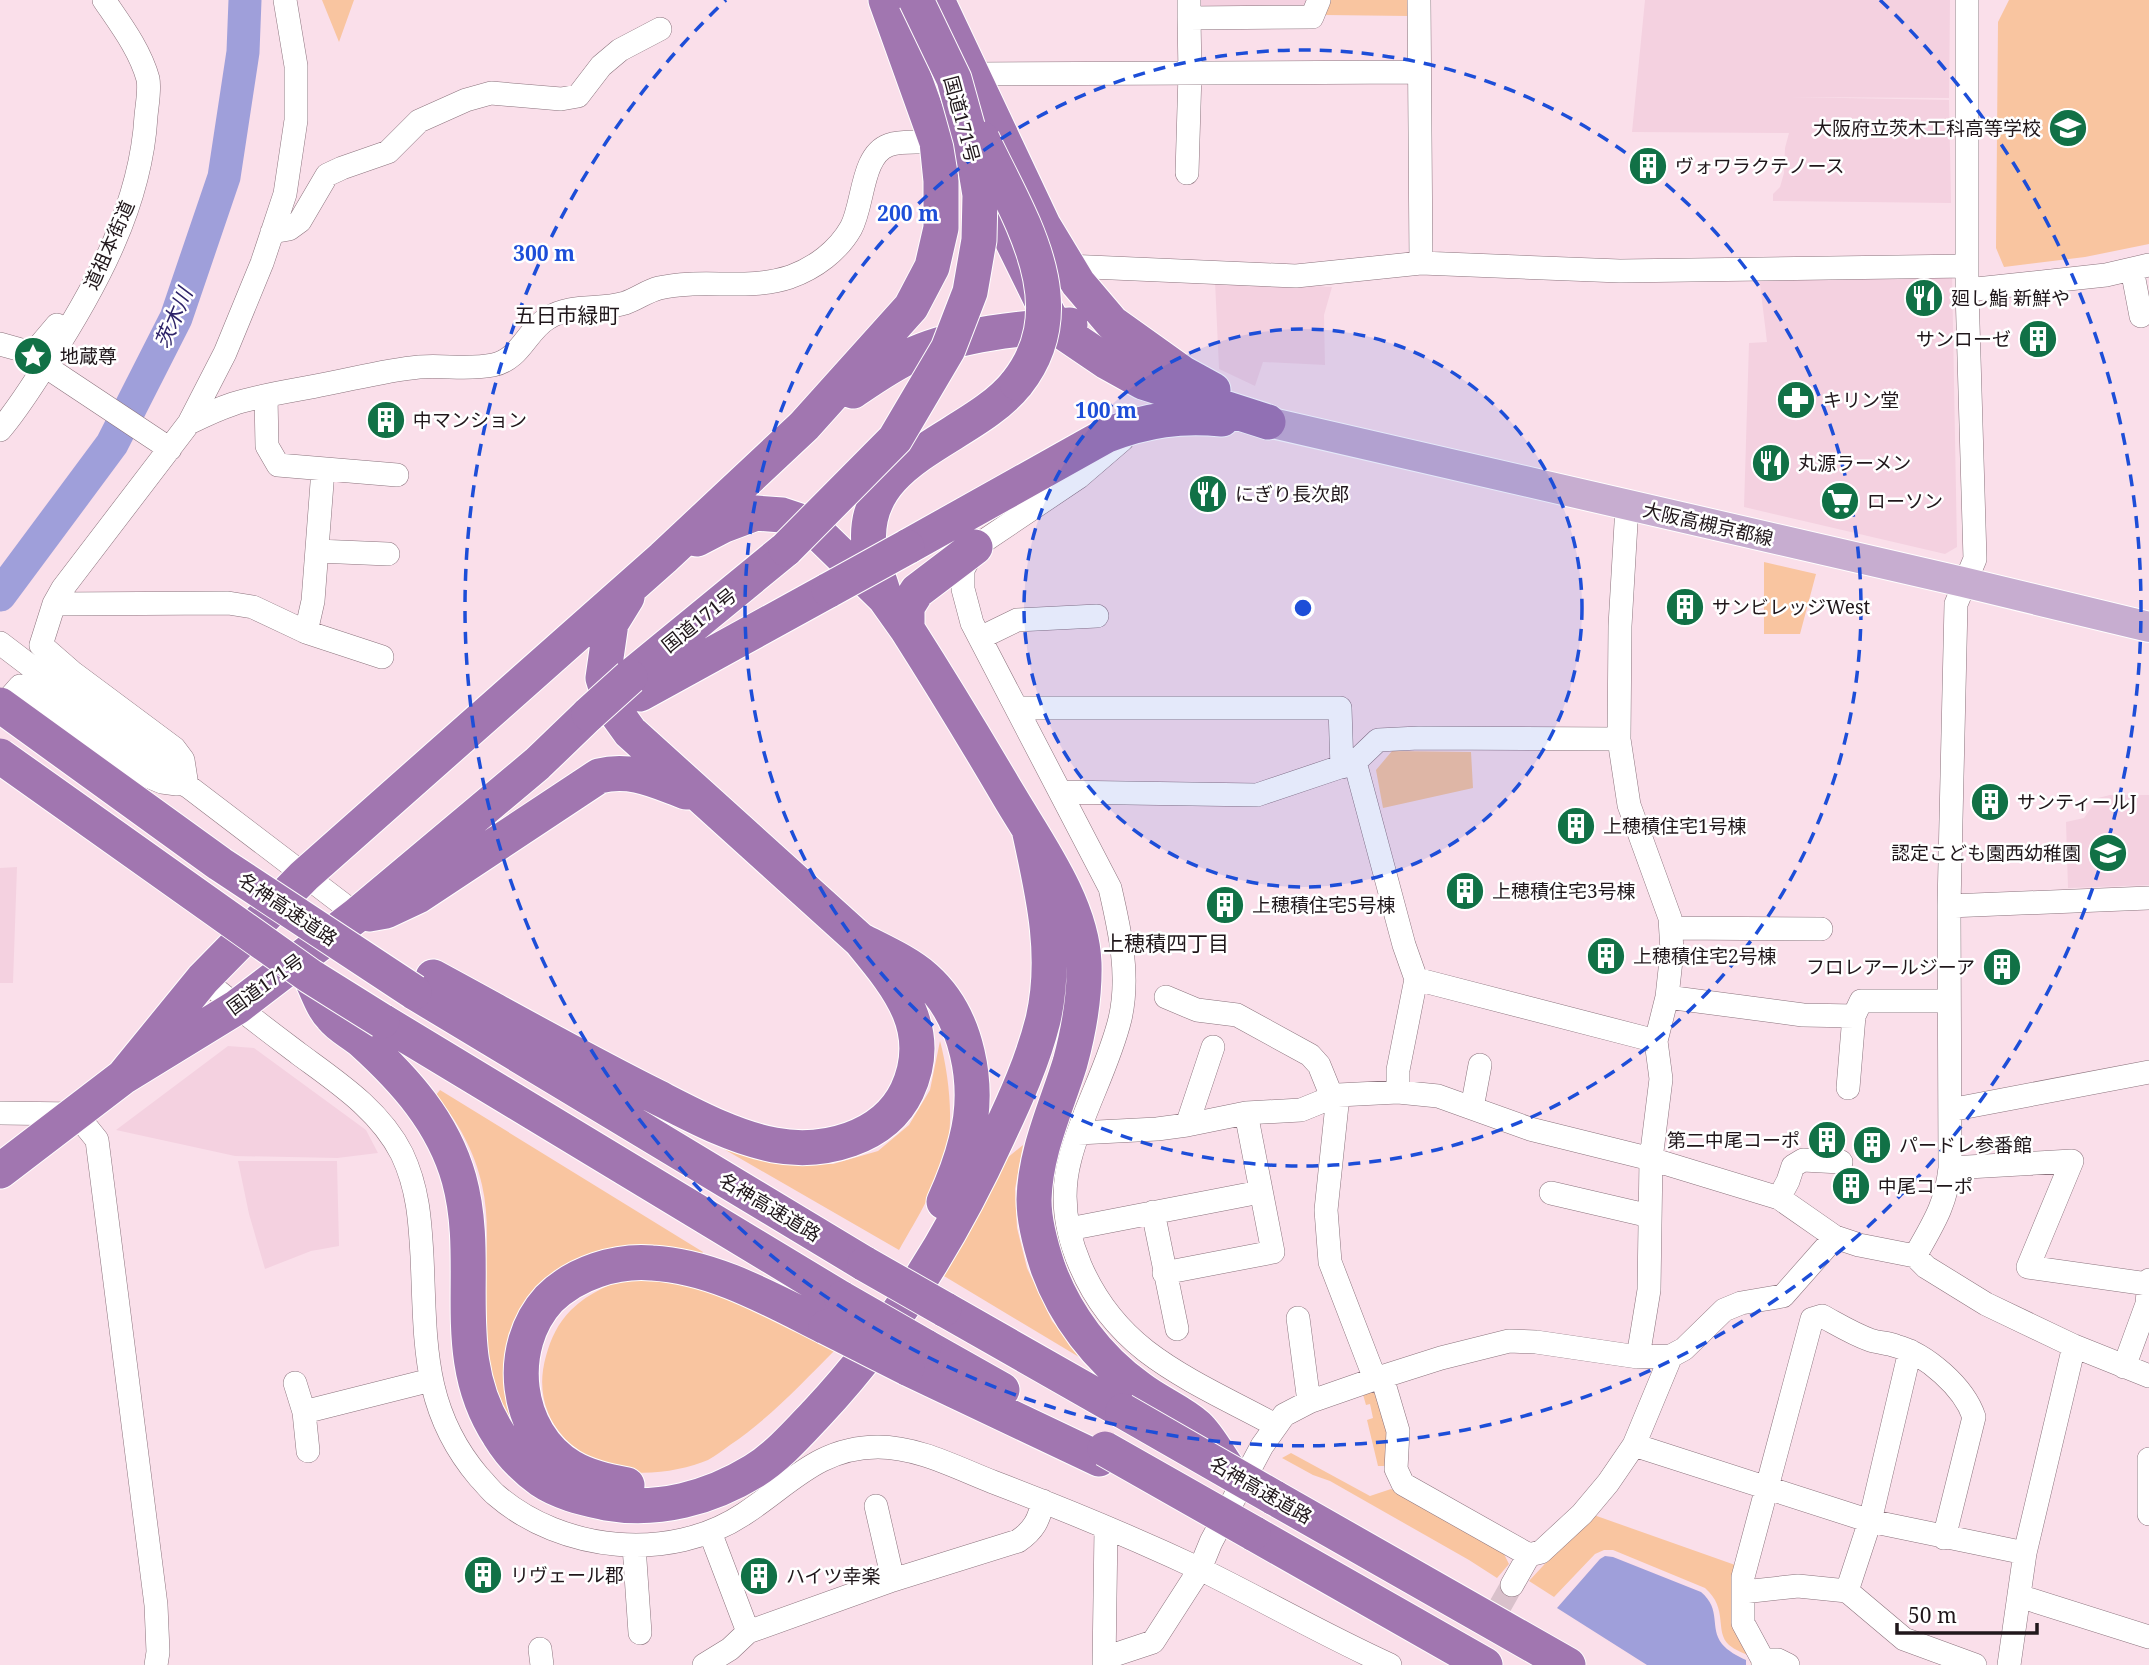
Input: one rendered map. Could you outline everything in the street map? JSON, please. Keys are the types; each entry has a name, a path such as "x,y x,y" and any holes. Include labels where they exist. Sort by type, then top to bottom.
{"highway":[{"path":"885,598 869,547 870,514 887,482 912,459 978,417 1010,391 1032,365 1042,335 1045,296 1041,271 963,77 937,0"},
{"path":"897,3 1054,326 1107,362 1143,382 1268,422"},
{"name":"国道171号","path":"0,1171 123,1077 237,1007 358,915 635,685 786,549 895,439 948,349 970,292 979,240 980,195 963,77 897,3"},
{"name":"国道171号","path":"123,1077 203,979 304,876 651,568 804,426 911,307 932,267 941,228 941,181 937,142 897,3"},
{"path":"963,77 1040,219 1067,266 1091,300 1112,323 1182,373 1268,422"},
{"path":"804,426 882,371 915,354 983,335 1054,326 1112,323"},
{"path":"635,685 829,590 1107,435 1133,425 1172,417 1195,416 1268,422"},
{"path":"423,984 739,1136 774,1145 807,1148 839,1143 866,1133 888,1116 906,1093 918,1048 915,1024 905,1001 860,940 630,732 612,708 603,678 611,623 651,568 735,521 757,513 782,515 808,524 885,598 907,629 1029,829 1068,900 1079,930 1084,961 1083,997 1078,1033 1046,1131 1037,1169 1034,1203 1048,1268 1063,1300 1082,1332 1106,1361 1130,1399"},
{"path":"907,629 907,607 917,591 975,547"},
{"name":"名神高速道路","path":"7,700 220,864 423,984 865,1264 944,1309 1130,1399 1231,1473 1568,1665"},
{"path":"0,756 310,976 371,1031 834,1313 1247,1530 1485,1665"},
{"path":"358,915 386,911 418,896 599,776 618,771 638,775 703,797"},
{"path":"371,1031 436,1123 450,1152 465,1210 470,1361 481,1401 505,1445 523,1465 543,1481 567,1493 623,1506 657,1506 685,1500 726,1486 758,1468 790,1441 843,1385 920,1282 972,1193 1030,1063 1043,1020 1049,982 1050,941 1029,829"},
{"path":"834,1313 677,1265 650,1262 620,1264 594,1271 571,1282 549,1300 534,1322 523,1348 521,1376 524,1404 534,1429 550,1449 570,1466 598,1479 626,1485 659,1485 719,1467 748,1451 808,1398 844,1356 922,1244 943,1204 967,1139 971,1107 971,1076 965,1047 957,1019 942,995 922,976 860,940"}],"main road":[{"name":"大阪高槻京都線","path":"1268,422 2149,627"}],"street":[{"name":"道祖本街道","path":"0,430 48,369 109,255 128,211 145,142 148,81 133,43 104,0"},
{"path":"187,786 183,760 174,748 72,672 41,645 54,604 63,588 166,446 189,423 226,353 272,232 285,194 296,120 296,66 285,0"},
{"path":"1187,173 1189,9 1312,17 1319,0"},
{"path":"1419,0 1421,263"},
{"path":"1915,1256 1948,1192 1950,1168 1948,906 1956,604 1963,582 1975,559 1967,290 1967,0"},
{"path":"272,232 289,229 300,221 327,175 388,152 419,121 466,100 491,93 561,99 578,96 601,66 620,50 660,29"},
{"path":"963,77 1419,72"},
{"path":"189,423 234,403 392,370 494,365 513,357 538,325 549,317 576,307 625,303 658,289 680,285 767,283 790,276 812,267 838,246 851,228 859,210 869,166 878,152 890,144 937,142"},
{"path":"0,344 35,351 109,255"},
{"path":"1067,266 1296,275 1421,263 1619,271 1967,266"},
{"path":"1967,290 2106,275 2140,267 2141,316"},
{"path":"48,369 166,446"},
{"path":"266,397 267,446 278,465 397,475"},
{"path":"1151,422 1130,433 1079,477 975,547 963,570 963,589 979,638 1110,888 1121,931 1125,974 1121,1017 1078,1133 1069,1162 1064,1194 1069,1228 1084,1277 1110,1318 1146,1352 1275,1425"},
{"path":"306,632 313,601 323,470"},
{"path":"1627,506 1620,626 1619,739 1629,805 1670,918 1672,951 1667,997 1656,1041 1661,1079 1651,1159 1649,1290 1638,1357"},
{"path":"317,551 388,554"},
{"path":"54,604 228,603 253,607 306,632 382,657"},
{"path":"979,638 1017,620 1097,616"},
{"path":"0,643 358,915"},
{"path":"7,700 145,775 162,782 187,786"},
{"path":"1017,708 1118,700 1340,708 1348,765 1416,979 1398,1070 1398,1092"},
{"path":"1061,792 1257,795 1348,765 1378,740 1619,739"},
{"path":"1948,906 2149,898"},
{"path":"1671,928 1821,929"},
{"path":"203,979 352,1094 387,1129 403,1156 419,1205 427,1363 436,1406 460,1454 495,1494 539,1525 579,1538 634,1546 670,1544 710,1532 742,1517 819,1459 848,1449 880,1447 911,1451 1043,1501 1200,1569 1383,1664"},
{"path":"1416,979 1656,1041"},
{"path":"1166,997 1197,1010 1237,1015 1310,1055 1319,1065 1335,1096 1326,1210 1330,1262 1379,1378 1398,1431 1396,1469 1403,1484 1529,1555 1541,1552 1582,1514 1608,1483 1634,1445 1671,1356"},
{"path":"1667,997 1803,1015 1854,1016"},
{"path":"1847,1088 1854,1016 1861,1001 1948,1002"},
{"path":"1187,1125 1213,1048"},
{"path":"1472,1108 1479,1065"},
{"path":"1950,1110 2149,1072"},
{"path":"1078,1133 1187,1125 1246,1113 1301,1110 1335,1096 1421,1092 1554,1136 1651,1159 1779,1198 1835,1237 1859,1245 1915,1256 1926,1267 1986,1304 2074,1346 2149,1376"},
{"path":"0,1113 76,1114 97,1140 156,1605 156,1665"},
{"path":"1164,1273 1273,1252 1246,1113"},
{"path":"1779,1198 1793,1166 1803,1160 1841,1162"},
{"path":"1950,1168 2072,1161 2028,1267 2149,1282 2147,1304 2124,1367"},
{"path":"1069,1228 1261,1192"},
{"path":"1551,1193 1650,1216"},
{"path":"1153,1213 1177,1329"},
{"path":"1106,1529 1105,1661 1153,1642 1200,1569 1211,1542 1262,1446 1284,1415 1308,1402 1379,1378 1441,1358 1509,1341 1536,1342 1638,1357 1671,1356 1684,1349 1724,1310 1741,1303 1783,1296 1835,1237"},
{"path":"1788,1665 1779,1660 1763,1662 1743,1623 1743,1577 1812,1319 1822,1316 1872,1341 1910,1352 1937,1368 1971,1408 1974,1417 1944,1538"},
{"path":"1298,1318 1308,1402"},
{"path":"2009,1665 2025,1553 2074,1346"},
{"path":"1847,1591 1870,1521 1910,1352"},
{"path":"304,1412 431,1380"},
{"path":"295,1383 304,1412 308,1451"},
{"path":"1634,1445 1870,1521 2025,1553"},
{"path":"2149,1459 2149,1514"},
{"path":"713,1662 748,1632 893,1580 1018,1541 1030,1533 1039,1520 1043,1501"},
{"path":"876,1506 893,1580"},
{"path":"710,1532 748,1632"},
{"path":"634,1546 640,1633"},
{"path":"1512,1586 1529,1555"},
{"path":"1742,1592 1798,1586 1847,1591 1904,1639 1975,1665"},
{"path":"2019,1596 2149,1637"}],"shaded area":[{"path":"322,0 354,0 339,42"},
{"path":"1194,0 1312,0 1306,10 1200,10"},
{"path":"1329,0 1410,0 1409,16 1325,15"},
{"path":"1645,0 1950,0 1949,98 1791,97 1949,100 1951,203 1773,201 1773,194 1780,187 1784,173 1785,148 1789,133 1632,132"},
{"name":"大阪府立茨木工科高等学校","path":"2009,0 2149,0 2149,244 2085,257 2004,267 1996,248 1998,22"},
{"path":"1952,272 1957,547 1945,554 1744,507 1749,343 1767,342 1759,276"},
{"path":"1215,281 1332,287 1324,315 1325,365 1263,362 1255,386 1219,369"},
{"path":"1764,562 1816,574 1800,634 1764,634"},
{"path":"1392,751 1471,752 1473,788 1383,808 1376,770"},
{"name":"認定こども園西幼稚園","path":"2110,795 2149,795 2149,885 2068,888 2066,822 2084,818 2098,798"},
{"path":"17,867 13,983 0,983 0,868"},
{"path":"940,1041 949,1094 947,1148 933,1188 899,1250 710,1141 794,1163 833,1164 878,1151 909,1125 930,1090"},
{"path":"228,1046 254,1048 366,1130 378,1153 337,1158 235,1156 116,1130"},
{"path":"440,1090 703,1252 700,1257 538,1288 538,1456 503,1418 487,1370 483,1317 487,1238 482,1185 464,1137 436,1095"},
{"path":"1023,1145 1015,1189 1017,1228 1027,1268 1052,1321 1084,1360 944,1276 1007,1158"},
{"path":"238,1161 337,1161 339,1246 311,1251 265,1269 249,1214"},
{"path":"636,1275 708,1288 836,1349 772,1412 745,1435 708,1460 688,1467 652,1473 629,1472 600,1463 568,1442 557,1428 548,1413 542,1376 553,1337 566,1315 586,1298"},
{"path":"1375,1386 1386,1412 1388,1466 1378,1466 1367,1420 1373,1418 1370,1404 1366,1405 1362,1391"},
{"path":"1291,1453 1370,1496 1391,1489 1503,1552 1509,1564 1497,1578 1330,1481 1282,1458"},
{"path":"1591,1514 1738,1566 1757,1665 1751,1665 1750,1656 1729,1645 1722,1633 1717,1604 1705,1588 1613,1550 1595,1554 1554,1597 1529,1581"}],"water":[{"path":"1605,1556 1701,1592 1711,1605 1718,1638 1733,1653 1746,1660 1746,1665 1647,1665 1557,1608"}],"waterway":[{"name":"茨木川","path":"0,595 112,444 176,318 224,177 243,52 245,0"}],"tunnel":[{"path":"1467,1665 1512,1585"}],"place":[{"name":"大阪府立茨木工科高等学校","path":"2068,128"},
{"name":"ヴォワラクテノース","path":"1648,166"},
{"name":"廻し鮨 新鮮や","path":"1924,298"},
{"name":"サンローゼ","path":"2038,339"},
{"name":"地蔵尊","path":"33,356"},
{"name":"キリン堂","path":"1796,400"},
{"name":"中マンション","path":"386,420"},
{"name":"丸源ラーメン","path":"1771,463"},
{"name":"にぎり長次郎","path":"1208,494"},
{"name":"ローソン","path":"1840,501"},
{"name":"サンビレッジWest","path":"1685,607"},
{"name":"サンティールJ","path":"1990,802"},
{"name":"上穂積住宅1号棟","path":"1576,826"},
{"name":"認定こども園西幼稚園","path":"2108,853"},
{"name":"上穂積住宅3号棟","path":"1465,891"},
{"name":"上穂積住宅5号棟","path":"1225,905"},
{"name":"上穂積住宅2号棟","path":"1606,956"},
{"name":"フロレアールジーア","path":"2002,967"},
{"name":"第二中尾コーポ","path":"1827,1140"},
{"name":"パードレ参番館","path":"1872,1145"},
{"name":"中尾コーポ","path":"1851,1186"},
{"name":"リヴェール郡","path":"483,1575"},
{"name":"ハイツ幸楽","path":"759,1576"}],"district":[{"name":"五日市緑町","path":"567,315"},
{"name":"上穂積四丁目","path":"1166,943"}]}
